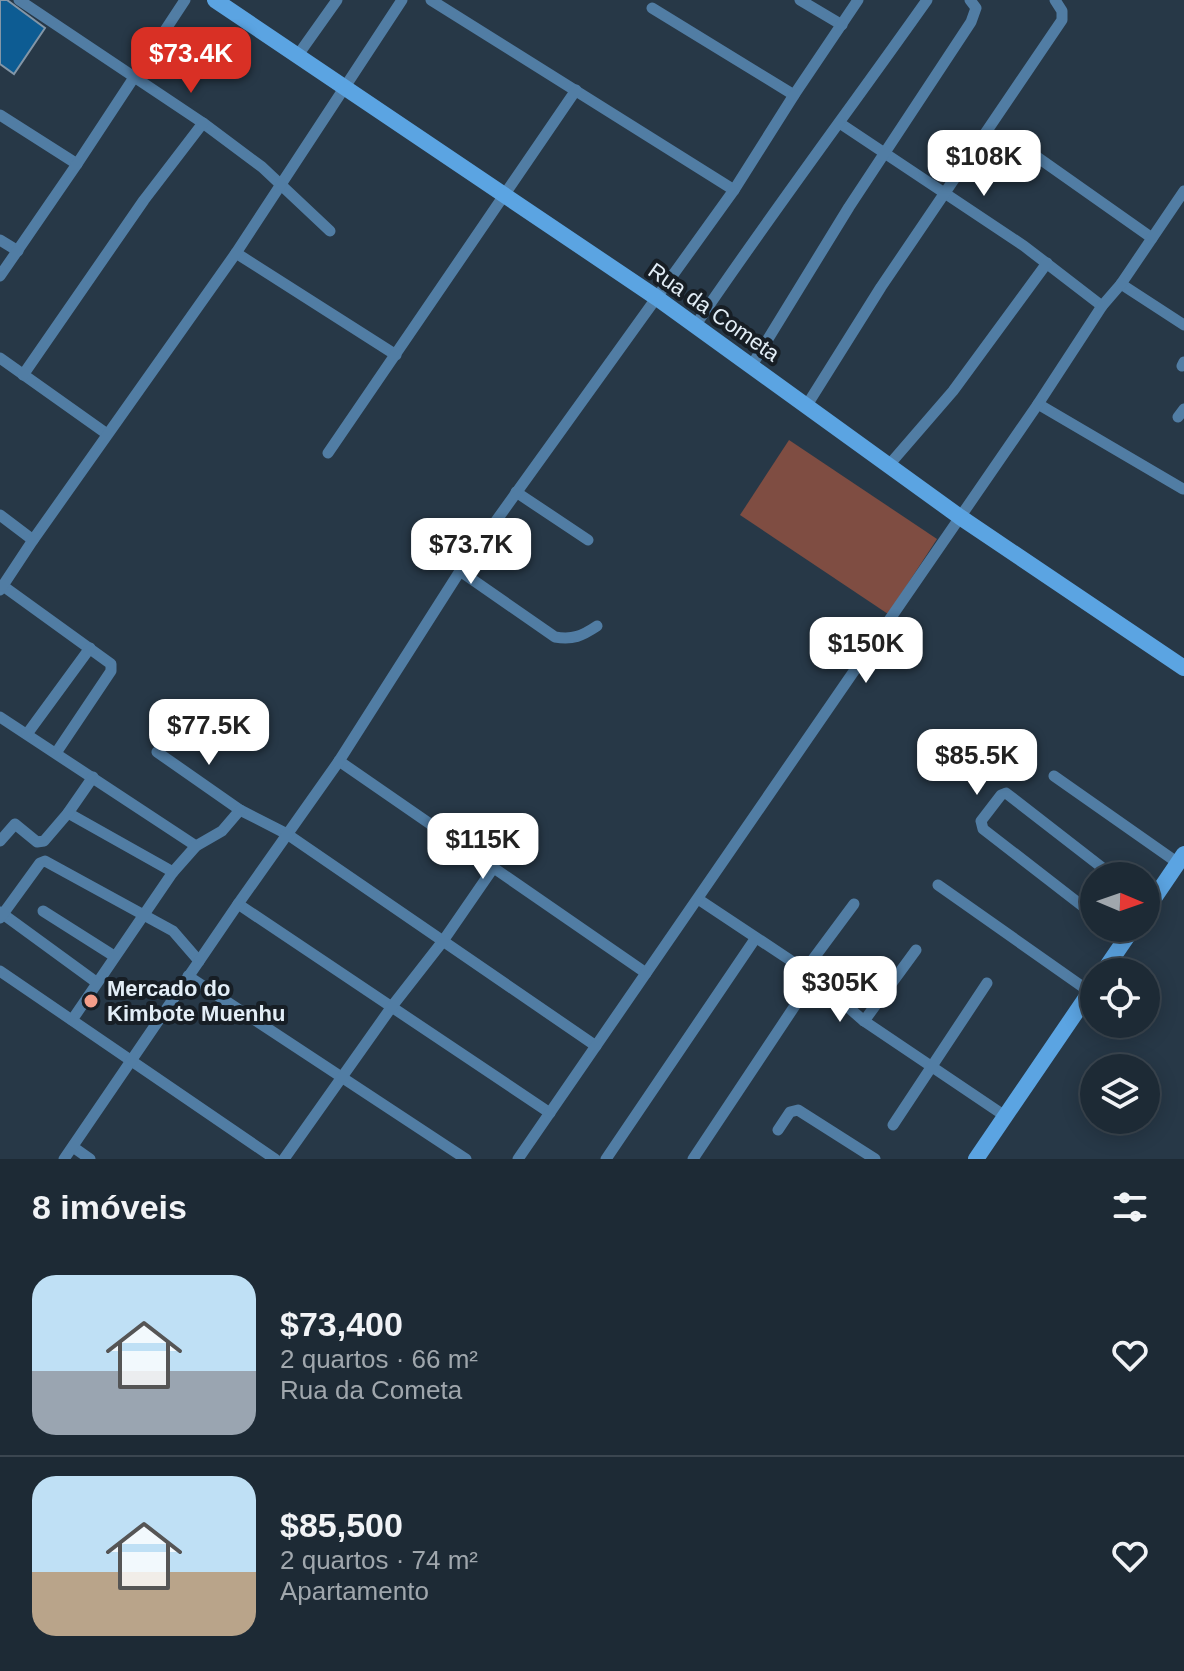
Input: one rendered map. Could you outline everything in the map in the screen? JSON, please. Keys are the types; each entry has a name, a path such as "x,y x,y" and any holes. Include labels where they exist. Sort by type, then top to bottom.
{"street":[{"path":"19,0 203,123 282,185 330,231"},
{"path":"0,276 185,0"},
{"name":"Rua da Cometa","path":"215,0 657,298 960,517 1184,668"},
{"path":"298,55 337,0"},
{"path":"56,753 111,671 111,664 1,588 236,253 402,0"},
{"path":"431,0 734,190"},
{"path":"800,0 842,25"},
{"path":"64,1159 339,761 460,571 734,190 858,0"},
{"path":"695,326 927,0"},
{"path":"752,365 849,207 971,22 976,8 970,0"},
{"path":"807,405 881,287 1062,20 1062,11 1055,0"},
{"path":"652,8 794,95"},
{"path":"328,453 576,90"},
{"path":"0,115 77,164"},
{"path":"23,375 144,200 203,123"},
{"path":"841,124 1047,263 1102,306"},
{"path":"1030,152 1152,238"},
{"path":"518,1159 1038,404 1102,306 1152,238 1179,208 1184,191"},
{"path":"0,240 18,251"},
{"path":"236,253 396,355"},
{"path":"889,465 953,391 1047,263"},
{"path":"1121,284 1184,325"},
{"path":"0,358 107,434"},
{"path":"1038,404 1183,489"},
{"path":"516,492 588,540"},
{"path":"0,515 33,540"},
{"path":"460,571 555,637 569,639 581,636 597,626"},
{"path":"27,734 90,648"},
{"path":"0,717 196,846"},
{"path":"157,752 240,810 287,834 596,1046"},
{"path":"339,761 646,973"},
{"path":"1054,776 1181,859 1160,887"},
{"path":"2,834 15,824 37,842 44,841 93,777"},
{"path":"1080,904 983,829 981,821 1006,793 1095,862"},
{"path":"72,1020 173,872 196,846 222,831 240,810"},
{"path":"68,813 173,872"},
{"path":"96,982 1,915 42,861 173,931 199,961"},
{"path":"284,1159 494,867"},
{"path":"938,885 1080,981"},
{"path":"698,899 809,974 864,1021 1005,1116"},
{"path":"238,904 550,1113"},
{"path":"693,1159 854,904"},
{"path":"43,911 114,956"},
{"path":"606,1159 755,939"},
{"path":"864,1021 916,950"},
{"path":"0,971 275,1159"},
{"path":"188,976 466,1159"},
{"path":"893,1125 987,983"},
{"path":"976,1159 1080,1007"},
{"path":"778,1130 790,1112 798,1110 875,1159"},
{"path":"73,1147 90,1159"}],"shaded area":[{"path":"789,440 937,539 888,614 740,515"}],"building":[{"path":"0,0 7,0 45,28 14,74 0,64"}],"place":[{"name":"Mercado do Kimbote Muenhu","path":"91,1001"}]}
